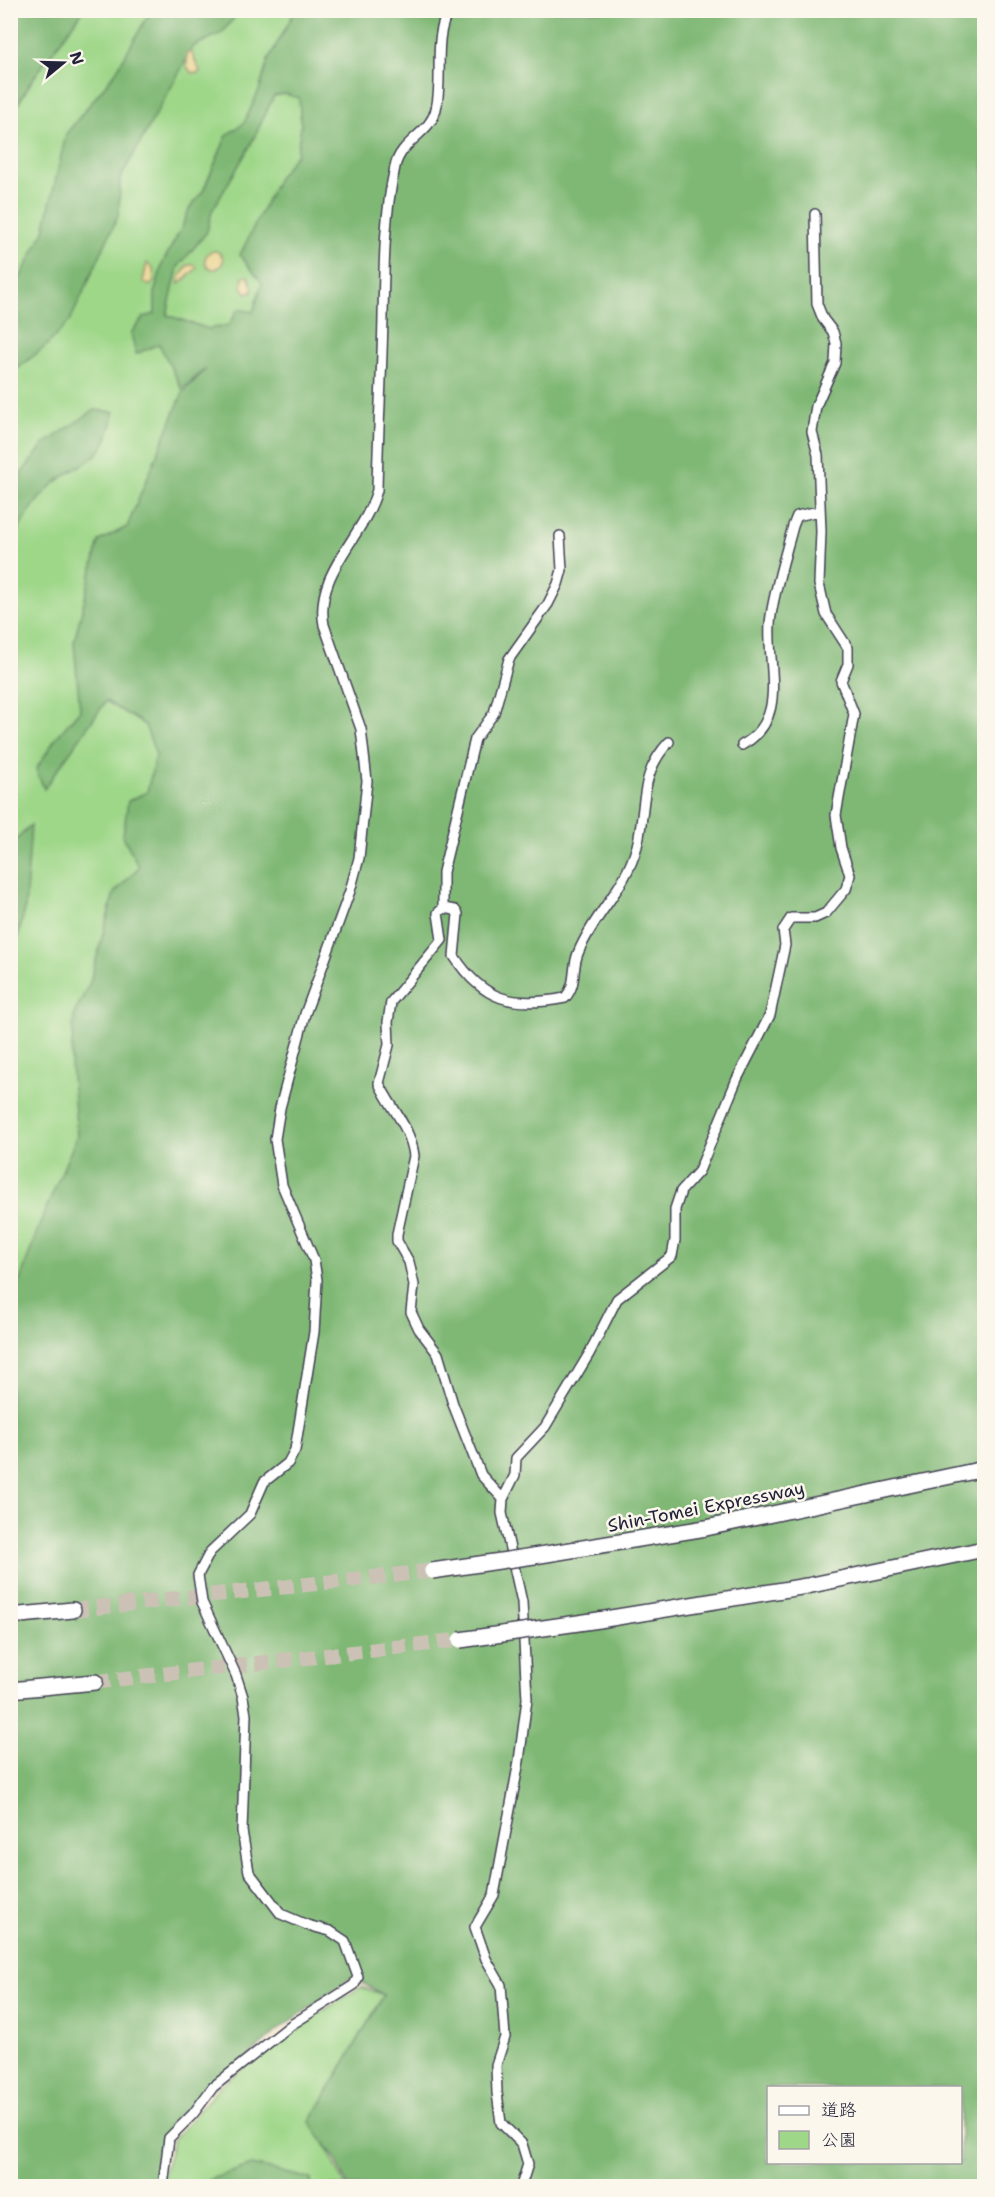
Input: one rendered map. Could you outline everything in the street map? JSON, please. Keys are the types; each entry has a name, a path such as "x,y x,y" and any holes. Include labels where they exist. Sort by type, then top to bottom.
{"highway":[{"name":"Shin-Tomei Expressway","path":"432,1571 534,1557 717,1526 984,1469"},
{"path":"460,1640 807,1586 984,1549"},
{"path":"10,1616 73,1611"},
{"path":"10,1690 95,1682"}],"street":[{"path":"163,2187 169,2138 193,2114 213,2087 291,2025 354,1985 358,1977 345,1941 330,1931 307,1926 281,1914 249,1872 242,1832 246,1715 243,1696 202,1602 198,1575 210,1552 250,1514 264,1482 288,1463 299,1437 314,1332 317,1280 308,1243 290,1208 282,1185 275,1139 280,1108 305,1014 350,891 359,858 368,781 361,729 324,625 323,594 335,566 372,507 377,490 383,283 390,195 400,151 426,126 436,111 442,29 449,10"},
{"path":"521,2187 528,2164 522,2144 501,2123 497,2093 496,2065 505,2037 501,1984 486,1959 475,1927 494,1894 519,1761 527,1699 522,1602 502,1513 503,1499 515,1475 516,1458 545,1427 589,1354 617,1299 672,1256 675,1240 675,1209 681,1191 699,1171 737,1079 770,1015 785,945 783,930 791,918 815,918 826,913 846,889 850,875 839,840 836,815 854,714 841,681 848,664 848,648 826,614 820,599 821,531 818,455 812,432 816,406 835,363 836,343 833,332 823,319 817,304 815,214"},
{"path":"742,746 758,735 770,710 773,689 770,624 797,516 819,511"},
{"path":"503,1499 481,1475 453,1404 438,1354 419,1329 411,1312 414,1285 409,1262 397,1241 396,1233 414,1156 413,1144 393,1104 378,1083 389,1045 388,1022 391,1002 442,939 438,913 443,908 443,872 475,739 494,713 509,659 558,584 562,570 560,536"},
{"path":"443,908 455,910 458,914 454,956 471,980 486,992 498,999 514,1001 565,998 575,981 577,954 586,934 609,904 637,847 643,793 650,770 657,755 669,742"}],"green space":[{"path":"11,10 83,11 32,80 11,116"},
{"path":"11,11 320,11 321,143 88,1154 11,1402"},
{"path":"157,11 234,11 234,18 222,33 194,46 120,179 119,214 70,321 45,347 16,370 11,379 11,292 44,231 66,134 115,73 147,17"},
{"path":"295,11 984,11 984,2186 348,2186 336,2160 310,2122 384,1995 352,1977 277,2031 190,2107 165,2136 159,2186 11,2186 10,1309 40,1223 77,1136 71,1064 74,1014 90,982 114,893 139,867 123,836 128,801 147,792 156,755 145,725 106,701 44,789 36,769 56,738 80,710 74,642 99,541 127,527 183,392 206,369 182,389 159,344 136,354 131,333 144,317 155,314 155,290 163,262 189,209 203,191 227,135 244,123 260,88 268,60","holes":["285,94 299,98 301,125 297,153 278,178 240,255 262,283 253,312 238,309 229,325 209,329 167,315 178,267 207,232 212,211 250,146 274,96"]},
{"path":"94,410 114,412 105,443 90,460 60,479 40,498 16,536 11,572 11,487 44,444"},
{"path":"31,825 25,909 11,962 11,845"},
{"path":"361,1987 384,1995 312,2119 346,2186 311,2186 311,2179 211,2179 200,2186 161,2186 173,2140 220,2086 298,2026"},
{"path":"252,2165 311,2179 311,2186 200,2186 211,2179"}],"sand":[{"path":"191,52 200,71 198,73 192,73 187,67 187,53"},
{"path":"214,251 220,254 223,260 220,266 214,269 208,266 205,260 208,254"},
{"path":"147,263 153,268 154,281 150,286 143,281"},
{"path":"188,265 195,265 197,268 179,284 179,278"},
{"path":"248,276 253,289 251,293 246,293 242,286 243,277"}],"tunnel":[{"path":"73,1610 432,1571"},
{"path":"95,1682 460,1640"}]}
